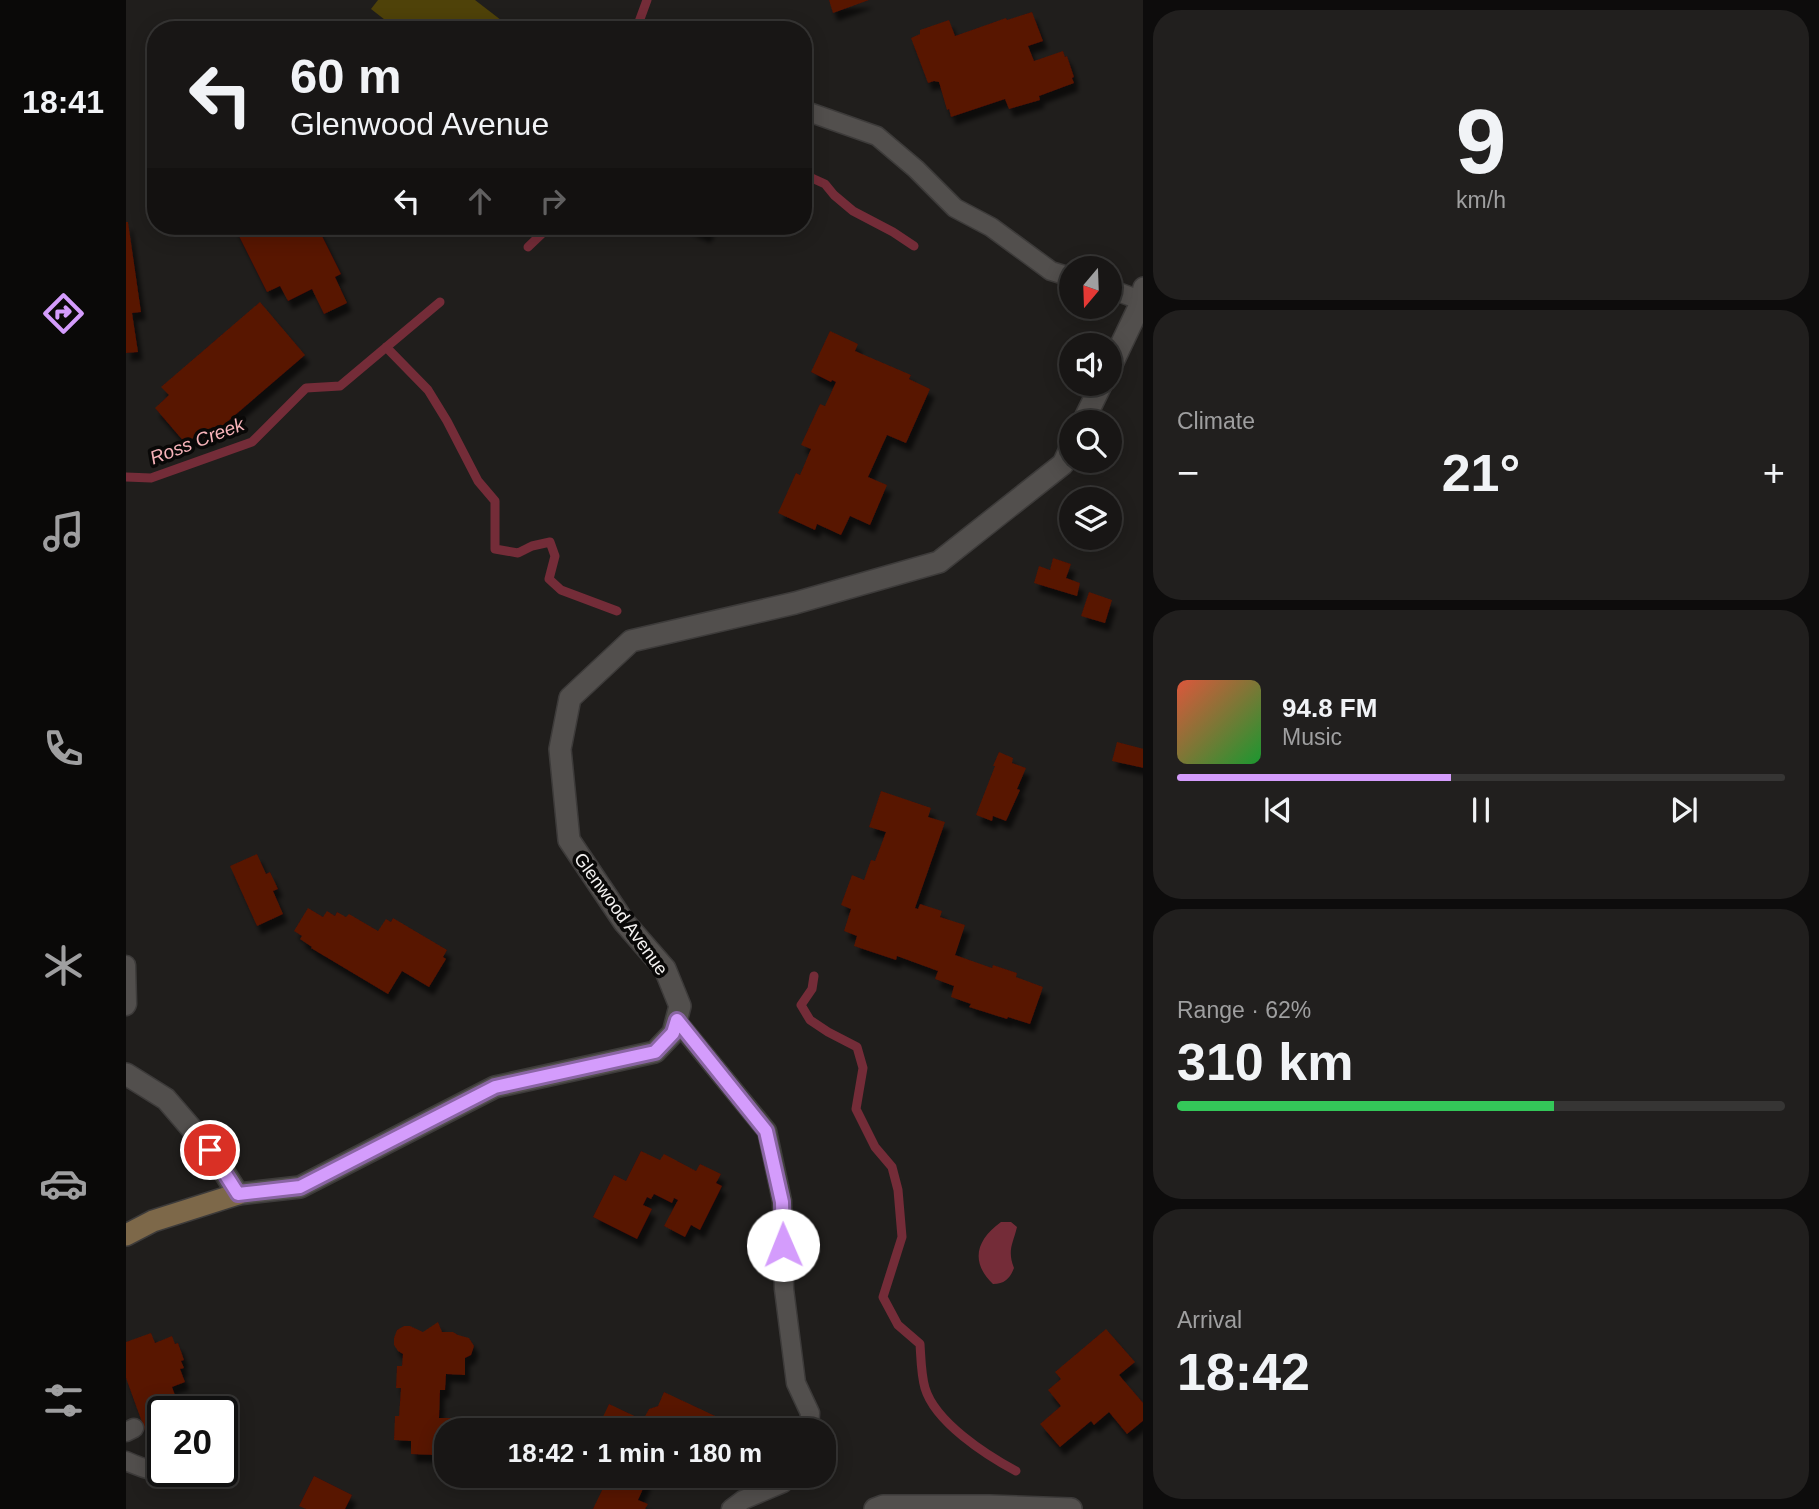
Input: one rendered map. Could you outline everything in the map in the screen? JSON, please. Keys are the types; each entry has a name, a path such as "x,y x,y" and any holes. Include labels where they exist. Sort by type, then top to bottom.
{"street":[{"path":"1122,343 1140,306 1142,294"},
{"name":"Glenwood Avenue","path":"677,1020 680,1006 664,969 624,922 569,840 560,749 569,698 631,641 795,603 939,562 1059,467"},
{"path":"126,1235 153,1221 238,1194 300,1187 495,1087 655,1052 673,1033 677,1020"},
{"path":"126,1074 166,1099 210,1150 238,1194"},
{"path":"875,1509 883,1506 989,1506 1071,1509"}],"lane":[{"path":"812,113 877,136 916,169 955,208 990,227 1051,271 1059,273"},
{"path":"1122,291 1142,294"},
{"path":"126,965 126,1006"},
{"path":"677,1020 766,1131 782,1202 784,1289 796,1383 810,1418"},
{"path":"126,1461 147,1469"},
{"path":"731,1509 743,1500 771,1488"}],"shaded area":[{"path":"378,0 475,0 502,21 386,21 371,9"},
{"path":"1001,1222 1011,1222 1017,1227 1011,1252 1014,1268 1007,1280 993,1284 981,1268 979,1252 986,1236"}],"building":[{"path":"829,0 869,0 833,13"},
{"path":"1032,12 1043,41 1028,46 1034,61 1063,51 1065,57 1067,56 1074,83 1039,96 1040,100 1009,109 1005,99 951,117 939,82 928,83 911,38 920,34 920,30 949,20 955,36"},
{"path":"126,222 141,312 132,313 138,352 126,353"},
{"path":"238,235 322,235 341,274 335,277 347,303 324,314 312,289 288,301 280,286 267,292"},
{"path":"260,302 305,355 206,440 200,432 186,444 155,408 169,395 161,387"},
{"path":"830,331 858,344 855,351 911,375 909,379 930,389 906,443 887,435 868,477 887,485 870,525 850,516 841,535 817,524 815,530 778,513 796,473 800,475 811,449 801,445 820,404 825,406 836,382 811,372"},
{"path":"1053,558 1071,564 1066,578 1080,583 1077,596 1034,583 1039,566 1050,570"},
{"path":"1089,592 1112,600 1105,623 1081,616"},
{"path":"1117,742 1143,749 1143,768 1112,761"},
{"path":"999,752 1013,758 1012,763 1026,768 1017,789 1020,790 1006,821 993,816 992,821 976,815"},
{"path":"881,791 931,808 928,817 945,822 915,908 918,909 920,904 942,911 940,917 965,925 955,955 992,968 993,965 1017,973 1016,977 1043,987 1030,1024 969,1007 971,1004 951,997 954,986 935,979 938,971 897,956 896,960 854,946 857,936 844,931 851,909 841,905 852,875 864,880 886,832 869,827"},
{"path":"257,854 266,874 270,872 278,889 273,891 283,914 257,926 230,866"},
{"path":"308,908 323,917 327,911 335,916 337,912 346,917 349,914 378,931 386,919 391,922 393,918 447,950 443,957 446,959 429,987 402,971 388,994 300,939 302,936 294,931"},
{"path":"641,1151 660,1160 664,1154 696,1171 700,1164 721,1174 716,1183 722,1186 700,1230 691,1225 685,1237 664,1226 678,1200 674,1198 672,1203 654,1194 651,1199 647,1197 643,1205 652,1209 637,1239 593,1217 614,1175 626,1181"},
{"path":"438,1322 442,1332 453,1332 469,1338 474,1346 471,1355 465,1358 465,1375 446,1374 445,1390 440,1390 439,1418 434,1418 434,1455 411,1454 411,1441 394,1440 395,1416 399,1416 401,1388 396,1388 397,1366 402,1366 403,1354 394,1345 394,1338 397,1330 404,1326 423,1332"},
{"path":"1106,1329 1135,1362 1119,1375 1143,1403 1143,1421 1127,1434 1109,1412 1094,1425 1091,1421 1060,1447 1040,1424 1061,1406 1048,1390 1061,1379 1055,1372"},
{"path":"151,1333 155,1343 172,1336 175,1344 178,1343 184,1360 181,1361 184,1368 180,1369 185,1382 172,1387 175,1396 147,1396 147,1436 126,1378 126,1342"},
{"path":"664,1392 719,1418 644,1418 649,1409 658,1406"},
{"path":"609,1404 639,1418 603,1418"},
{"path":"314,1476 352,1495 345,1509 306,1509 299,1506"},
{"path":"603,1488 643,1488 638,1500 648,1504 645,1509 593,1509"}],"waterway":[{"name":"Ross Creek","path":"639,21 647,0"},
{"path":"812,178 825,184 853,211 914,246"},
{"name":"Ross Creek","path":"528,247 541,235"},
{"name":"Ross Creek","path":"126,477 151,478 252,442 306,388 340,386 440,302"},
{"path":"386,347 428,390 478,481 495,501 495,549 518,553 550,542 555,556 549,579 561,590 617,611"},
{"path":"814,976 812,989 801,1005 810,1020 857,1047 863,1068 856,1109 875,1147 892,1167 898,1190 902,1237 883,1297 898,1325 920,1344 925,1388 939,1413 977,1447 1016,1471"}],"route":[{"path":"210,1150 238,1194 300,1187 495,1087 655,1052 673,1033 677,1020 766,1131 782,1202 783,1245"}]}
